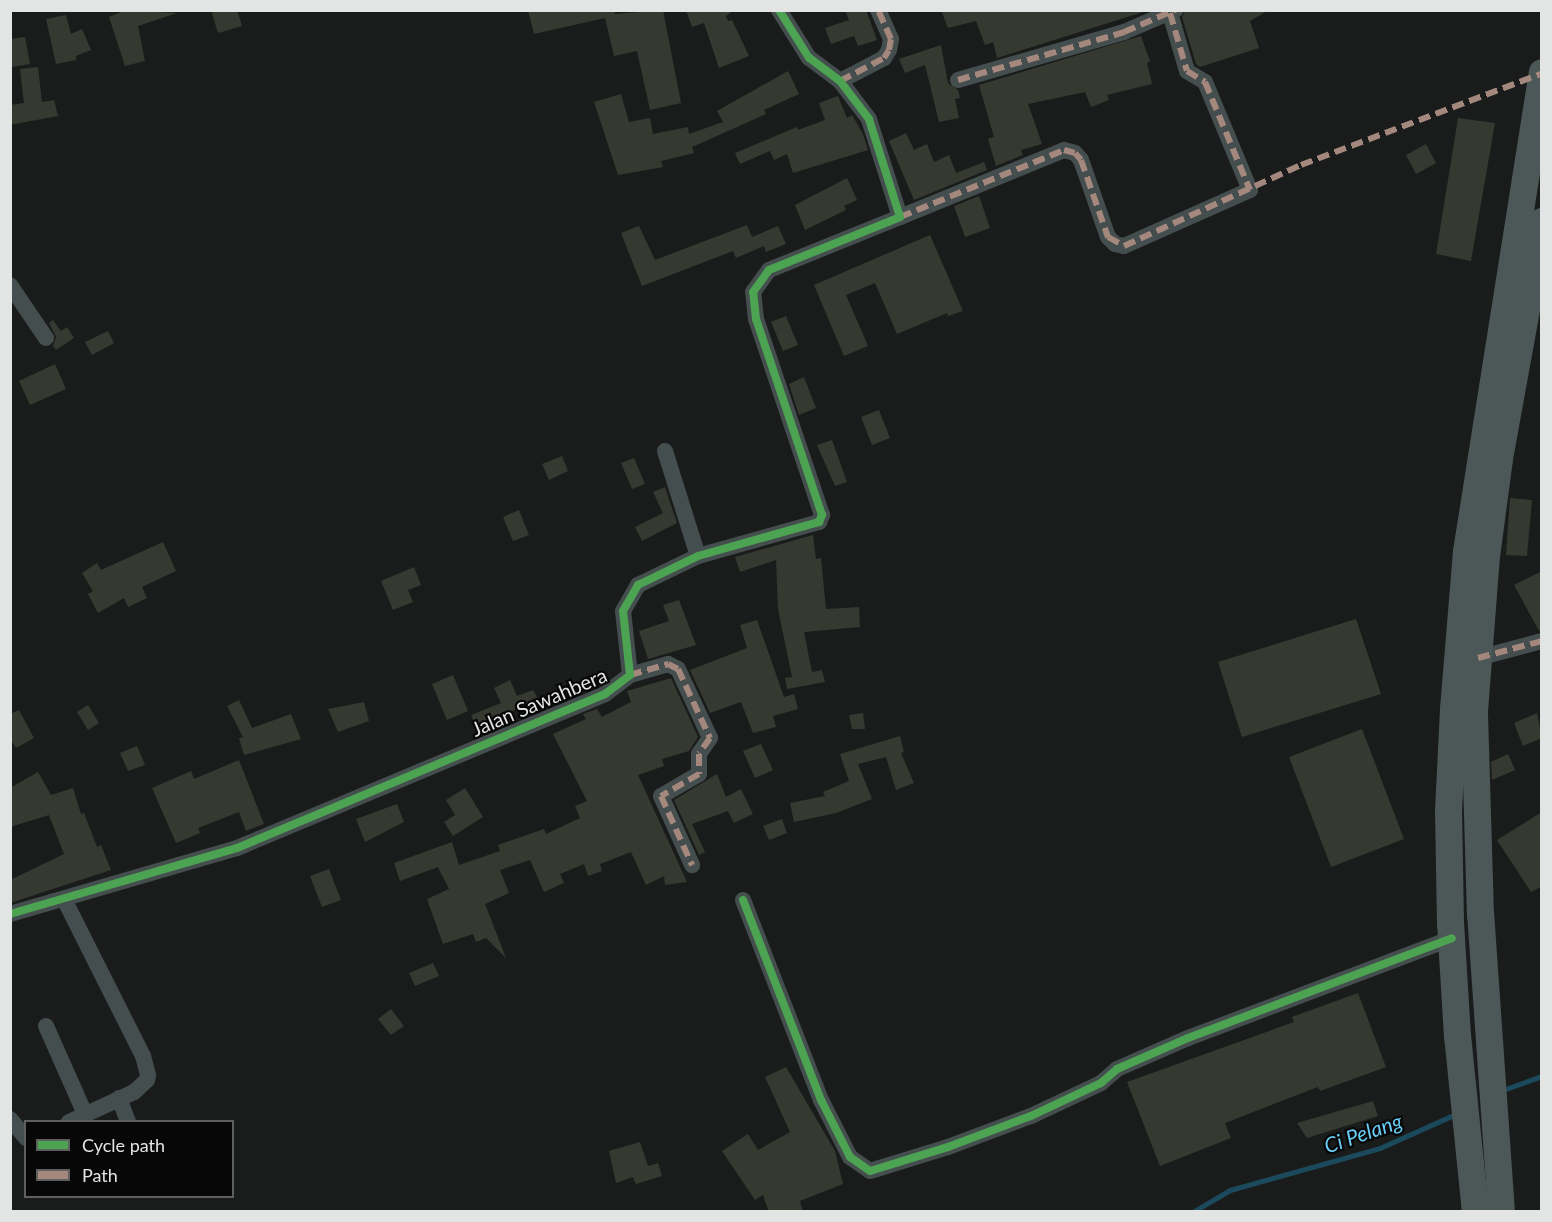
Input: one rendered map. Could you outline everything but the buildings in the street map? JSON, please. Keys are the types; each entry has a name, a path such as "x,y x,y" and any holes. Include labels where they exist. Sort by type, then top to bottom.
{"main road":[{"path":"1475,1212 1456,1036 1448,811 1476,553 1542,72"},
{"path":"1502,1212 1487,1030 1475,807 1478,658 1476,553 1499,458 1542,221"}],"street":[{"path":"779,10 809,58 840,81 870,119 900,217 1064,150 1075,153 1081,160 1108,237 1115,244 1124,246 1250,190 1204,82 1187,71 1173,12 1044,57 958,80"},
{"path":"840,81 884,58 889,50 891,39 878,10"},
{"name":"Jalan Sawahbera","path":"10,914 65,901 261,839 605,694 630,675 623,611 627,598 638,585 698,556 807,527 819,522 822,515 756,319 753,292 756,283 769,270 900,217"},
{"path":"10,285 46,338"},
{"path":"665,451 698,556"},
{"path":"1478,658 1542,641"},
{"path":"630,675 668,664 678,669 710,738 699,754 699,774 661,796 692,865"},
{"path":"743,900 821,1100 850,1158 870,1171 948,1147 1031,1116 1101,1083 1117,1069 1188,1038 1452,938"},
{"path":"65,901 146,1065 147,1080 119,1098 73,1120"},
{"path":"46,1026 85,1114"},
{"path":"119,1098 127,1120"},
{"path":"10,1119 24,1136"}],"waterway":[{"name":"Ci Pelang","path":"1500,1091 1542,1076"},
{"name":"Ci Pelang","path":"1193,1212 1230,1190 1380,1148 1456,1114"}],"marked path":[{"path":"840,81 884,58 889,50 891,39 878,10"},
{"path":"958,80 1124,32 1175,10"},
{"path":"1170,13 1187,71 1205,82 1250,190"},
{"path":"900,217 1064,150 1075,153 1081,160 1108,237 1124,246 1301,165 1541,74"},
{"path":"1478,658 1542,641"},
{"path":"630,675 668,664 678,669 710,738 699,754 699,774 661,796 692,865"}],"cycle path":[{"path":"10,914 237,848 605,694 630,675 623,611 638,585 698,556 819,522 822,515 756,319 753,292 769,270 900,217 869,119 840,81 809,58 779,10"},
{"path":"743,900 821,1100 850,1157 870,1171 948,1147 1031,1116 1101,1083 1117,1069 1188,1038 1452,938"}]}
